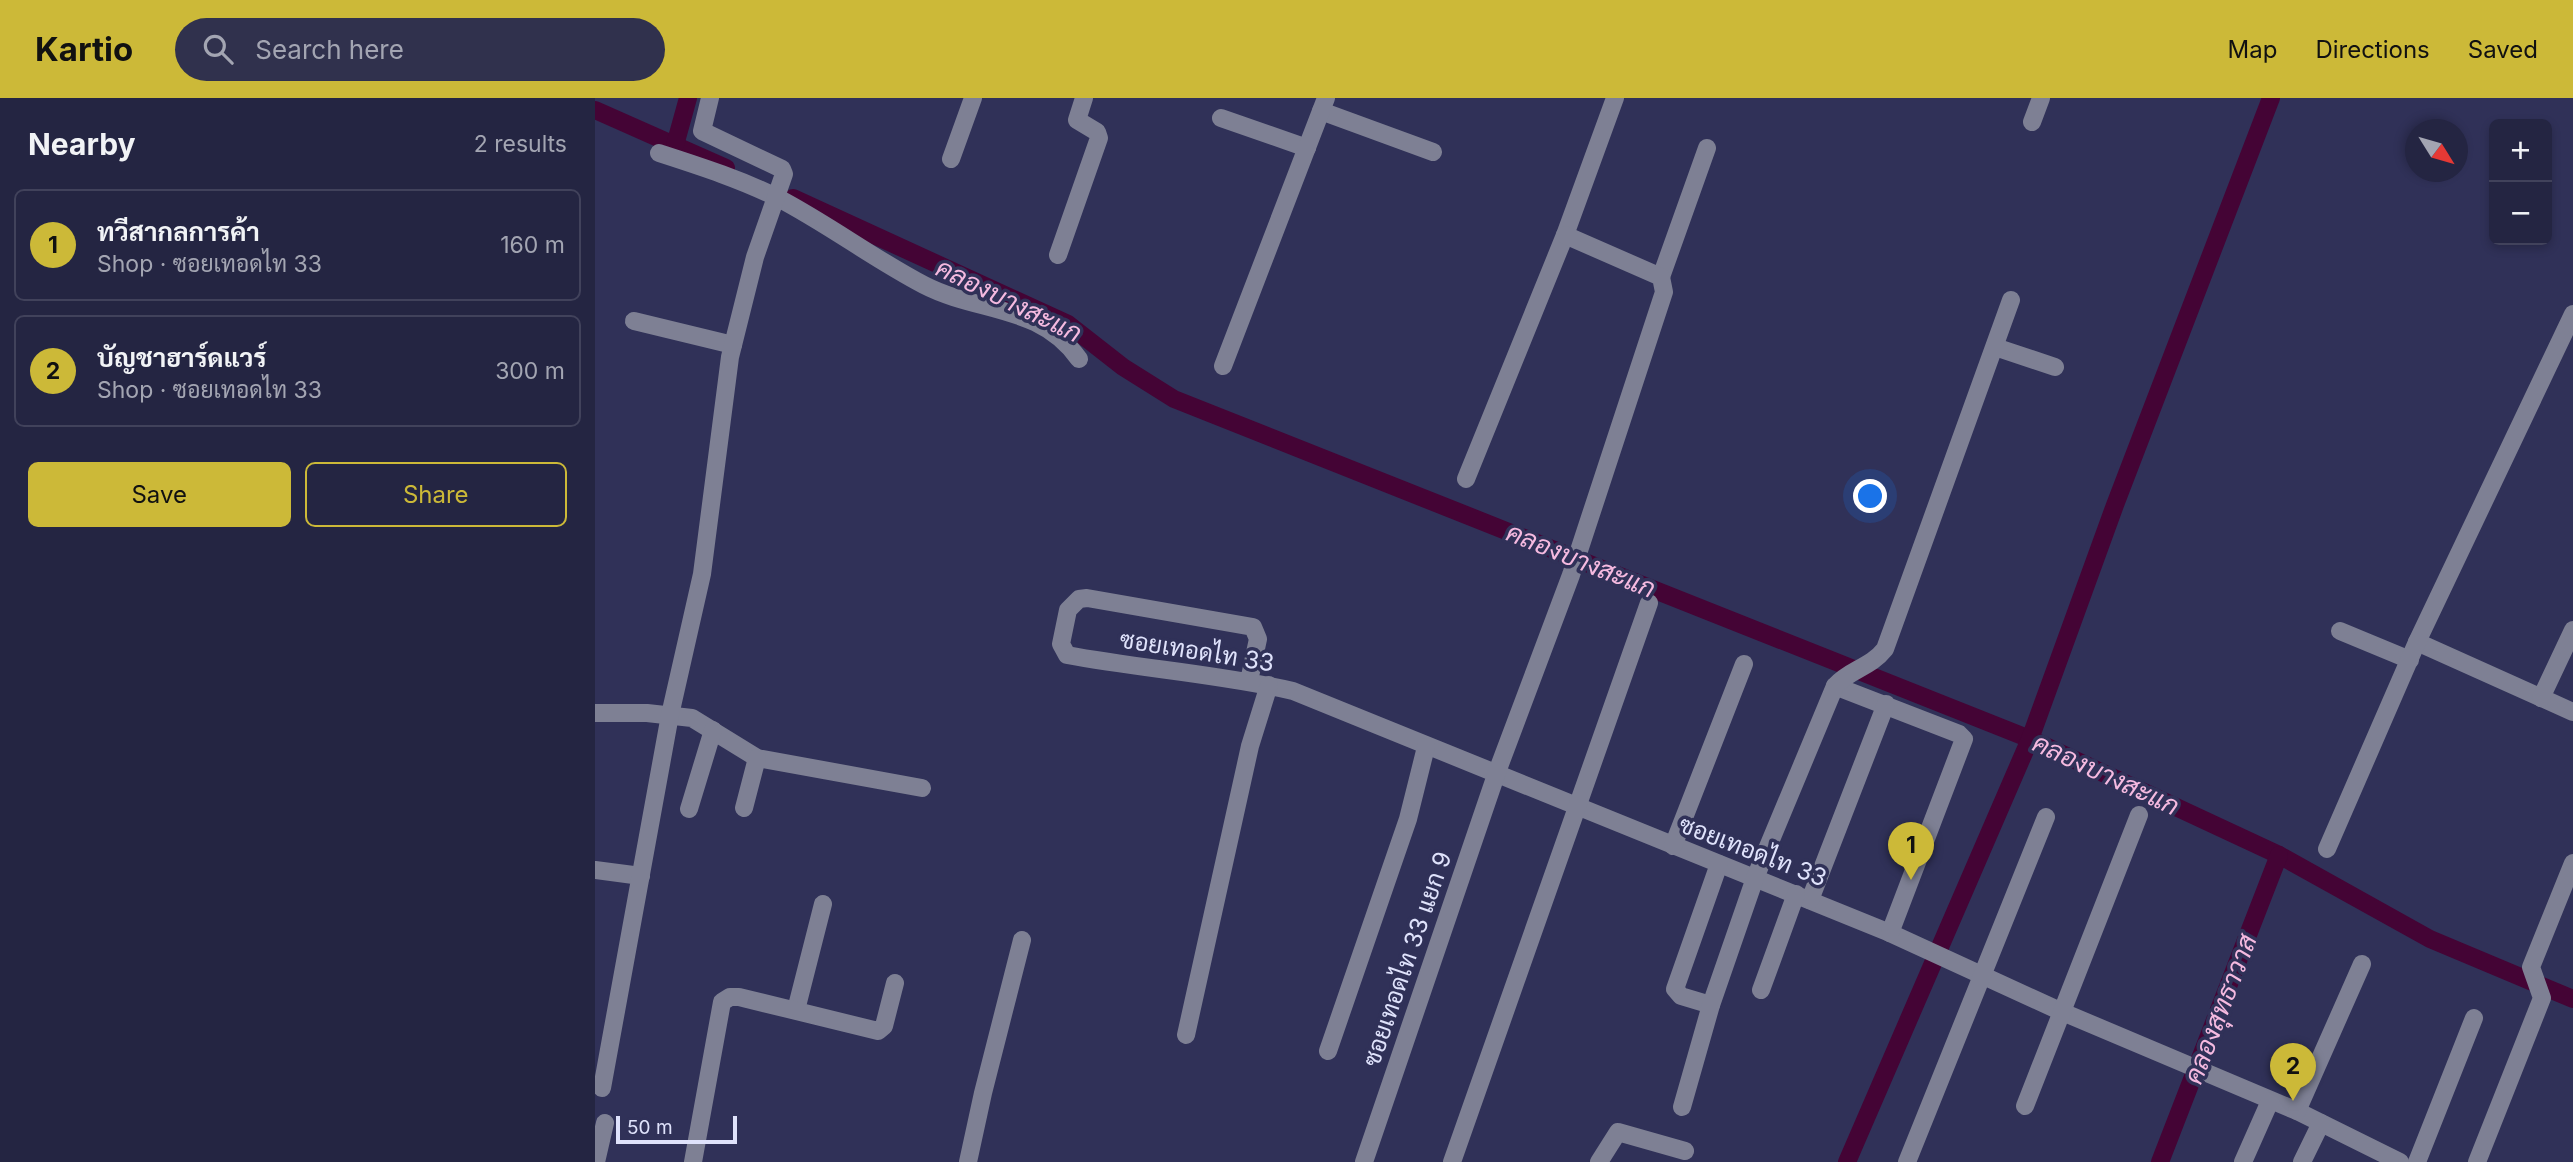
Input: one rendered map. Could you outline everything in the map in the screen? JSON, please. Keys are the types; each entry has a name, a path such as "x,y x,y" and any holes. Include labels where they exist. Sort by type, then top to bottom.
{"street":[{"path":"602,1088 670,715 702,574 723,400 733,345 755,257 784,174 782,169 702,131 710,98"},
{"path":"951,159 973,98"},
{"path":"1058,255 1099,138 1097,132 1077,120 1084,98"},
{"path":"1466,479 1565,235 1615,98"},
{"path":"2032,122 2041,98"},
{"path":"1223,366 1324,104 1433,152"},
{"path":"1221,118 1307,148"},
{"name":"ซอยเทอดไท 33 แยก 9","path":"1364,1162 1497,772 1571,575 1664,292 1661,277 1707,148"},
{"path":"659,153 778,196 926,286 979,305 1022,315 1065,339 1079,359"},
{"path":"1565,235 1661,277"},
{"path":"1682,1107 1711,1005 1755,878 1839,682 1875,662 1885,649 2011,300"},
{"path":"2327,849 2417,642 2573,314"},
{"path":"634,321 733,345"},
{"path":"1995,347 2055,366"},
{"name":"ซอยเทอดไท 33","path":"1249,681 1258,639 1253,627 1087,598 1079,599 1068,610 1061,644 1067,654 1145,669 1249,681 1293,691 1891,933 2060,1011 2297,1111 2400,1162"},
{"path":"1452,1162 1649,603"},
{"path":"2541,698 2573,630"},
{"path":"2340,631 2410,660"},
{"path":"2417,642 2573,712"},
{"path":"1672,846 1744,664"},
{"path":"1839,682 1959,734 1964,739 1891,933"},
{"path":"1186,1035 1250,746 1269,685"},
{"path":"1761,990 1886,704"},
{"path":"595,713 692,718 757,758 922,788"},
{"path":"689,809 713,730"},
{"path":"1328,1051 1408,819 1426,747"},
{"path":"744,808 757,758"},
{"path":"2025,1106 2139,815"},
{"path":"1907,1162 2046,817"},
{"path":"2477,1162 2542,998 2531,967 2573,863"},
{"path":"1711,1005 1681,996 1675,989 1720,864"},
{"path":"595,870 641,876"},
{"path":"796,1010 824,904"},
{"path":"968,1162 1022,940"},
{"path":"2297,1111 2362,964"},
{"path":"693,1162 722,1002 730,997 739,997 878,1031 884,1026 895,983"},
{"path":"2417,1162 2474,1018"},
{"path":"2243,1162 2270,1101"},
{"path":"2302,1162 2321,1123"},
{"path":"596,1162 605,1124"},
{"path":"1599,1162 1618,1132 1685,1151"}],"waterway":[{"path":"675,145 688,98"},
{"path":"1847,1162 2030,739 2115,505 2271,98"},
{"name":"คลองบางสะแก","path":"595,110 726,168"},
{"name":"คลองบางสะแก","path":"793,198 1068,324 1123,367 1174,399 2030,739 2279,855 2430,939 2573,999"},
{"name":"คลองสุทธาวาส","path":"2160,1162 2279,855"}],"place":[{"name":"ทวีสากลการค้า","path":"1911,880"},
{"name":"บัญชาฮาร์ดแวร์","path":"2293,1101"}]}
